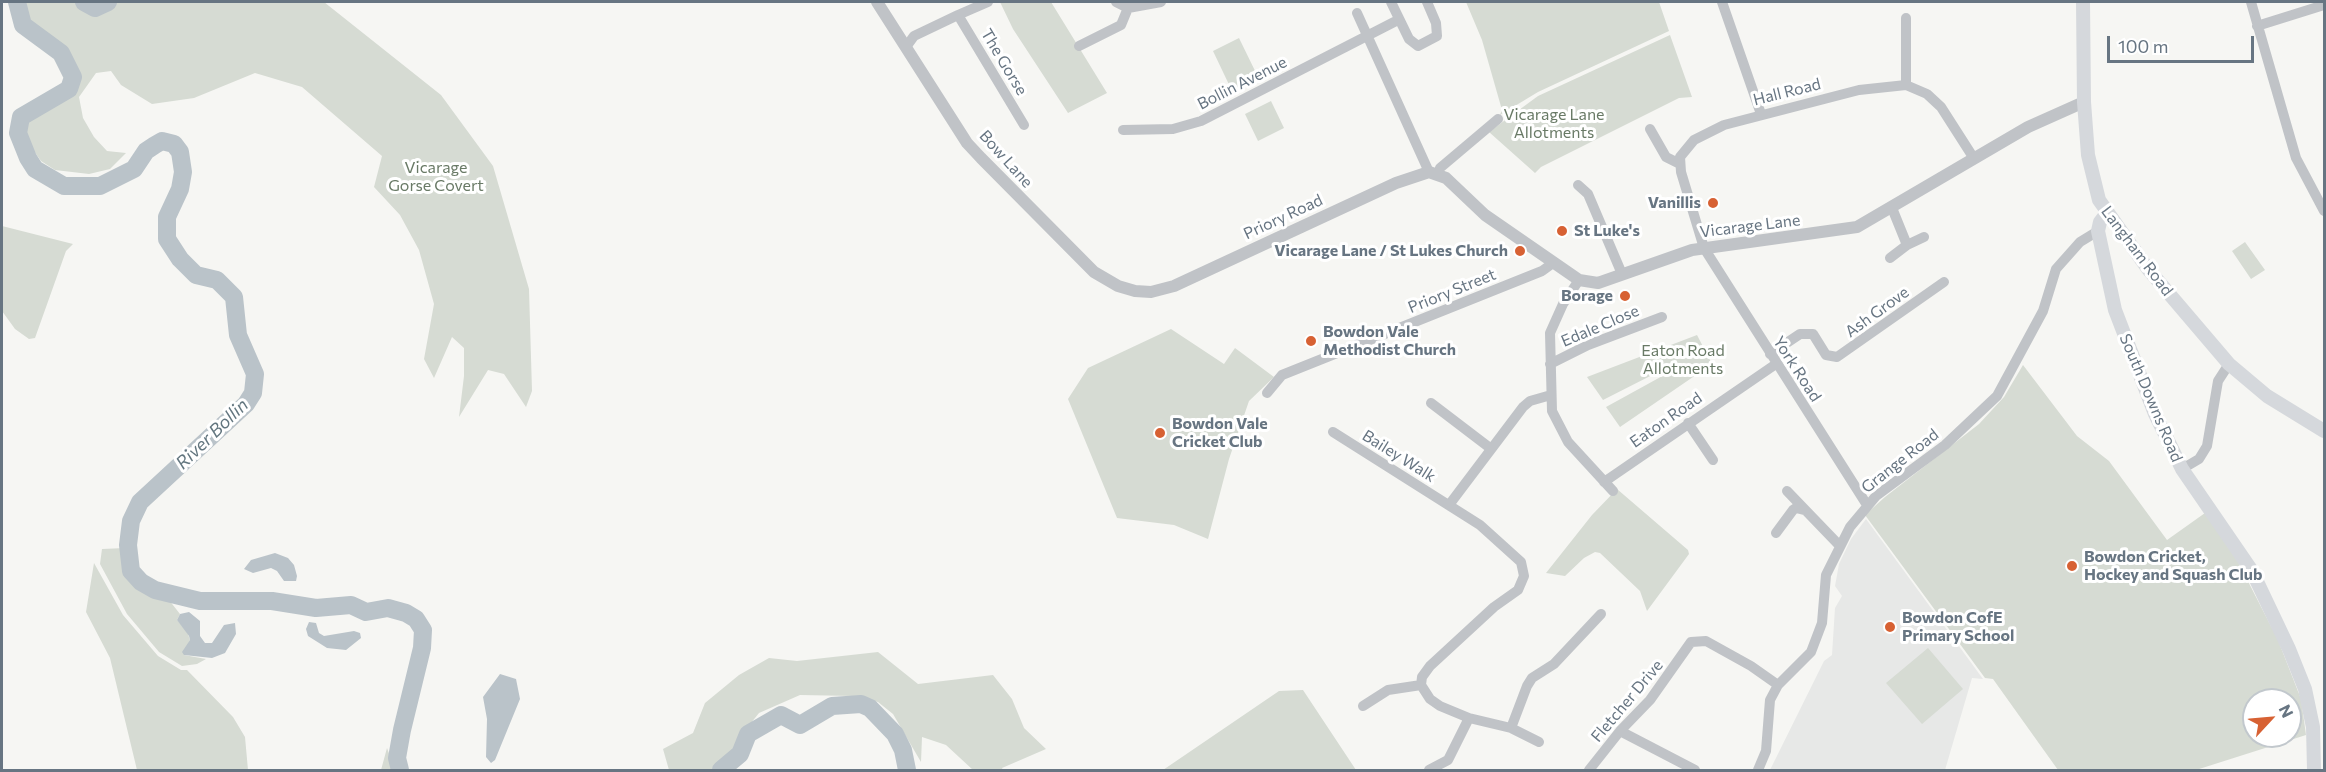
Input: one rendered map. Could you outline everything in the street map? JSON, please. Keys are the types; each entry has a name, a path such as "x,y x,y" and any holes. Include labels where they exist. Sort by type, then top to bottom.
{"main road":[{"name":"Langham Road","path":"2083,2 2084,102 2090,171 2099,200 2148,269 2229,363 2267,396 2325,431"},
{"path":"2098,231 2100,222 2107,213"},
{"name":"South Downs Road","path":"2098,231 2115,310 2155,414 2182,469 2252,571 2289,649 2304,689 2313,726 2314,771"}],"street":[{"name":"Bow Lane","path":"877,2 968,143 1024,203 1094,272 1118,286 1151,292"},
{"name":"The Gorse","path":"906,47 914,36 988,2"},
{"path":"1116,2 1128,8 1161,2"},
{"path":"1391,2 1398,20 1413,44 1418,46 1437,36 1436,23 1427,2"},
{"path":"1722,2 1761,114"},
{"path":"2251,2 2296,158 2325,211"},
{"path":"2257,26 2325,5"},
{"path":"1078,46 1121,25 1128,8"},
{"path":"1357,13 1433,173 1464,192 1485,215 1579,280 1563,303 1550,333 1552,411 1568,442 1613,491"},
{"name":"The Gorse","path":"958,15 1024,125"},
{"path":"1906,18 1906,85 1927,94 1941,106 1973,157"},
{"name":"Bollin Avenue","path":"1123,130 1149,131 1187,126 1398,20"},
{"name":"Hall Road","path":"1680,164 1683,152 1694,140 1724,125 1859,90 1906,85"},
{"name":"Vicarage Lane","path":"1579,280 1598,283 1660,259 1704,248 1849,229 1892,208 1973,157 2028,127 2084,102"},
{"path":"1433,173 1498,119"},
{"path":"1650,129 1666,157 1680,164 1704,248"},
{"name":"Priory Road","path":"1151,292 1174,286 1396,183 1433,173"},
{"path":"1578,185 1588,194 1622,274"},
{"path":"1892,208 1907,245"},
{"name":"Grange Road","path":"1758,771 1767,742 1770,700 1778,685 1811,652 1822,623 1826,575 1839,545 1867,505 1886,488 1945,445 1997,396 2043,311 2056,269 2080,242 2098,231"},
{"path":"1890,258 1907,245 1924,237"},
{"name":"York Road","path":"1704,248 1867,505"},
{"name":"Priory Street","path":"1267,393 1282,375 1542,271 1553,263"},
{"name":"Ash Grove","path":"1773,359 1800,334 1813,334 1826,355 1837,357 1944,282"},
{"name":"Edale Close","path":"1550,364 1588,345 1662,317"},
{"name":"Eaton Road","path":"1604,482 1773,359"},
{"path":"2182,469 2199,459 2207,446 2218,381 2229,363"},
{"path":"1449,505 1523,407 1530,401 1551,395"},
{"path":"1431,403 1490,448"},
{"path":"1688,423 1713,460"},
{"name":"Bailey Walk","path":"1333,432 1480,525 1521,562 1523,582 1518,590 1494,608 1430,666 1422,677 1421,685"},
{"path":"1787,491 1839,545"},
{"path":"1776,534 1793,510 1796,508 1804,510"},
{"path":"1511,728 1532,678 1554,664 1601,614"},
{"name":"Fletcher Drive","path":"1589,771 1620,731 1650,700 1691,642 1706,641 1751,666 1778,685"},
{"path":"1364,706 1388,690 1421,685 1430,699 1440,706 1469,718 1511,728 1539,742"},
{"path":"1429,771 1448,760 1469,718"},
{"path":"1620,731 1695,771"}],"shaded area":[{"name":"Bowdon CofE Primary School","path":"1866,519 1983,679 1972,678 1945,770 1770,770 1824,661 1832,655 1835,608 1842,596 1835,586 1839,564 1851,539"},
{"path":"275,553 288,558 294,565 296,581 284,581 277,571 271,568 253,573 244,569 251,560"},
{"path":"189,612 200,621 200,636 205,643 212,643 224,625 235,623 236,634 225,653 212,658 184,655 182,652 190,640 177,620 180,614"},
{"path":"309,622 316,623 319,633 324,636 354,631 360,633 361,638 346,650 327,648 308,636 306,629"},
{"path":"500,674 516,679 520,699 495,760 491,763 486,757 487,719 483,697"}],"green space":[{"name":"Vicarage Gorse Covert","path":"23,2 87,2 95,13 109,10 115,2 324,2 441,95 493,166 529,289 532,391 526,407 504,374 488,370 459,417 464,376 464,348 452,337 434,378 424,359 434,304 419,250 400,215 374,187 382,156 302,87 255,73 194,98 152,104 121,85 111,71 96,73 79,97 83,118 94,137 107,151 126,153 110,169 89,174 55,170 41,161 29,144 22,124 29,114 65,96 73,87 78,76 65,46 27,22 21,4"},
{"path":"1000,2 1051,2 1107,93 1068,113 1013,29"},
{"name":"Vicarage Lane Allotments","path":"1466,2 1659,2 1669,31 1538,92 1500,115 1502,110 1482,40"},
{"name":"Vicarage Lane Allotments","path":"1670,35 1692,97 1679,98 1541,167 1535,173 1489,132 1538,96"},
{"path":"1239,38 1259,79 1233,93 1213,51"},
{"path":"1271,101 1284,128 1258,141 1245,114"},
{"path":"2,226 73,244 66,251 35,338 29,339 15,329 2,311"},
{"path":"2245,242 2265,270 2251,279 2232,251"},
{"name":"Bowdon Vale Cricket Club","path":"1171,329 1224,364 1235,348 1274,377 1249,401 1229,459 1208,539 1174,525 1117,518 1068,399 1088,368"},
{"name":"Eaton Road Allotments","path":"1697,335 1712,364 1620,427 1606,407 1666,374 1664,369 1603,400 1587,377"},
{"name":"Bowdon Cricket, Hockey and Squash Club","path":"2023,365 2077,436 2109,461 2167,540 2205,513 2233,552 2278,640 2297,688 2242,688 2242,748 2265,748 2196,770 2058,770 1993,679 1985,678 1865,515 1979,424 2004,397"},
{"path":"1617,489 1688,550 1689,554 1647,611 1640,591 1600,553 1595,552 1584,558 1565,576 1546,573 1592,515"},
{"path":"125,548 127,573 141,588 169,600 180,614 177,620 187,631 190,640 184,655 206,659 197,664 182,666 159,652 127,614 100,564 102,549"},
{"path":"94,563 123,615 158,656 181,670 187,670 233,717 245,737 248,770 137,770 110,658 86,612"},
{"path":"1928,648 1963,689 1922,724 1886,683"},
{"path":"878,652 918,684 993,675 1012,699 1024,728 1046,749 1002,768 1003,770 973,770 946,745 922,737 921,762 893,714 878,702 853,696 800,695 759,713 743,733 736,753 711,770 669,770 663,749 693,733 705,703 739,675 769,658 797,661"},
{"path":"1303,690 1356,770 1163,770 1279,691"},
{"name":"Bowdon Cricket, Hockey and Squash Club","path":"2302,706 2306,735 2302,736"},
{"path":"387,748 395,770 381,770"}],"waterway":[{"name":"River Bollin","path":"17,2 23,25 61,53 73,77 69,89 21,117 18,133 35,169 64,186 100,186 134,169 146,151 162,141 174,144 180,152 183,172 180,189 167,217 167,239 180,259 196,275 217,280 234,297 238,335 255,374 253,393 246,404 140,502 131,521 128,545 131,571 141,582 155,590 200,601 272,601 316,608 351,605 366,612 388,608 406,613 416,619 423,630 422,648 402,730 397,758 400,770"},
{"name":"River Bollin","path":"84,2 95,8 108,2"},
{"name":"River Bollin","path":"721,770 740,754 748,734 781,715 800,725 832,706 861,704 870,708 895,734 903,750 907,770"}],"place":[{"name":"Vanillis","path":"1713,203"},
{"name":"St Luke's","path":"1562,231"},
{"name":"Vicarage Lane / St Lukes Church","path":"1520,251"},
{"name":"Borage","path":"1625,296"},
{"name":"Bowdon Vale Methodist Church","path":"1311,341"},
{"name":"Bowdon Vale Cricket Club","path":"1160,433"},
{"name":"Bowdon Cricket, Hockey and Squash Club","path":"2072,566"},
{"name":"Bowdon CofE Primary School","path":"1890,627"}]}
